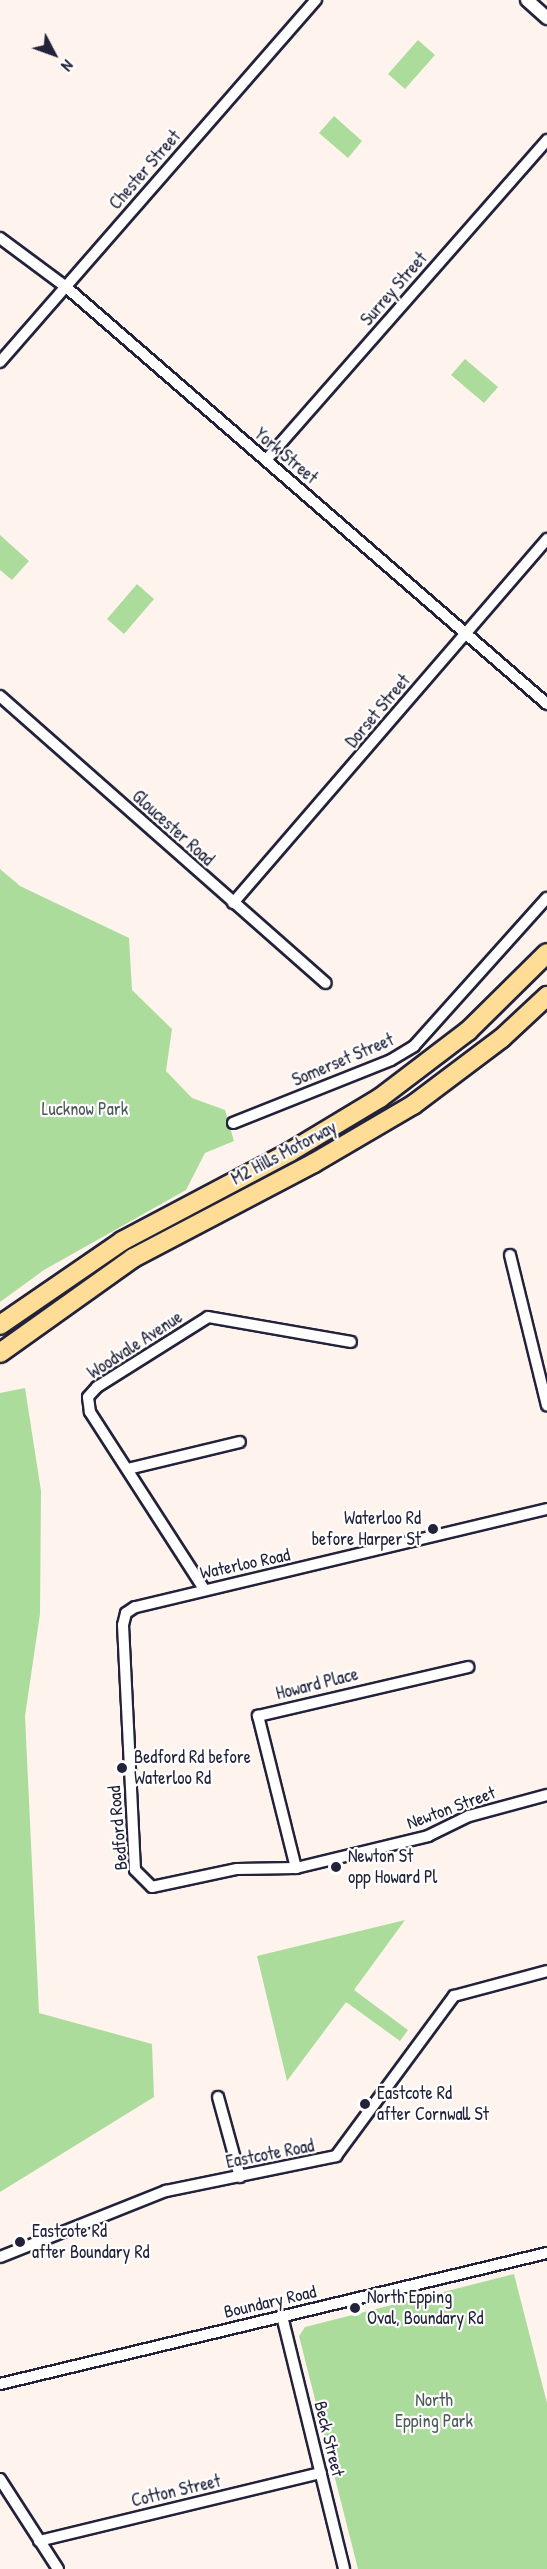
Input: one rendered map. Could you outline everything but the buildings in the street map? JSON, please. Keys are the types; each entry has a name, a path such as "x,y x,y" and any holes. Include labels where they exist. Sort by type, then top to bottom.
{"highway":[{"name":"M2 Hills Motorway","path":"0,1325 122,1240 291,1152 380,1098 468,1031 547,953"},
{"name":"M2 Hills Motorway","path":"4,1349 133,1258 413,1105 502,1038 547,996"}],"street":[{"name":"Chester Street","path":"0,362 316,0"},
{"path":"527,0 547,18"},
{"name":"Surrey Street","path":"266,460 547,140"},
{"name":"York Street","path":"0,238 66,287 547,704"},
{"name":"Dorset Street","path":"233,903 547,539"},
{"name":"Gloucester Road","path":"0,696 326,983"},
{"name":"Somerset Street","path":"233,1123 391,1060 414,1046 547,898"},
{"path":"510,1255 547,1406"},
{"name":"Woodvale Avenue","path":"204,1589 90,1412 88,1397 97,1387 208,1317 351,1342"},
{"path":"128,1469 240,1442"},
{"name":"Waterloo Road","path":"126,1613 204,1589 547,1509"},
{"name":"Bedford Road","path":"126,1613 123,1625 135,1870 140,1880 152,1887 166,1887 237,1869 296,1868"},
{"name":"Howard Place","path":"296,1868 258,1716 468,1667"},
{"name":"Newton Street","path":"296,1868 428,1836 469,1816 547,1795"},
{"name":"Eastcote Road","path":"0,2257 166,2191 336,2156 454,1996 547,1971"},
{"path":"218,2097 240,2177"},
{"name":"Boundary Road","path":"0,2384 547,2253"},
{"name":"Beck Street","path":"282,2316 344,2569"},
{"name":"Cotton Street","path":"39,2541 321,2473"},
{"path":"0,2479 58,2569"}],"green space":[{"path":"418,40 435,55 405,89 388,74"},
{"path":"334,116 362,141 348,158 319,133"},
{"path":"465,359 498,387 484,403 451,375"},
{"path":"0,535 29,561 12,580 0,570"},
{"path":"137,584 154,599 124,634 107,619"},
{"name":"Lucknow Park","path":"0,869 20,886 129,938 132,990 172,1029 166,1071 192,1098 225,1110 234,1141 205,1153 186,1190 44,1270 0,1302"},
{"path":"25,1388 41,1491 40,1614 25,1716 39,2013 152,2044 154,2097 0,2192 0,1393"},
{"path":"405,1920 354,1990 408,2030 400,2041 346,2002 287,2081 257,1956"},
{"name":"North Epping Park","path":"514,2274 547,2403 547,2569 358,2569 299,2336 305,2327"}],"place":[{"name":"Waterloo Rd before Harper St","path":"433,1529"},
{"name":"Bedford Rd before Waterloo Rd","path":"122,1768"},
{"name":"Newton St opp Howard Pl","path":"336,1867"},
{"name":"Eastcote Rd after Cornwall St","path":"365,2104"},
{"name":"Eastcote Rd after Boundary Rd","path":"20,2242"},
{"name":"North Epping Oval, Boundary Rd","path":"355,2308"}]}
